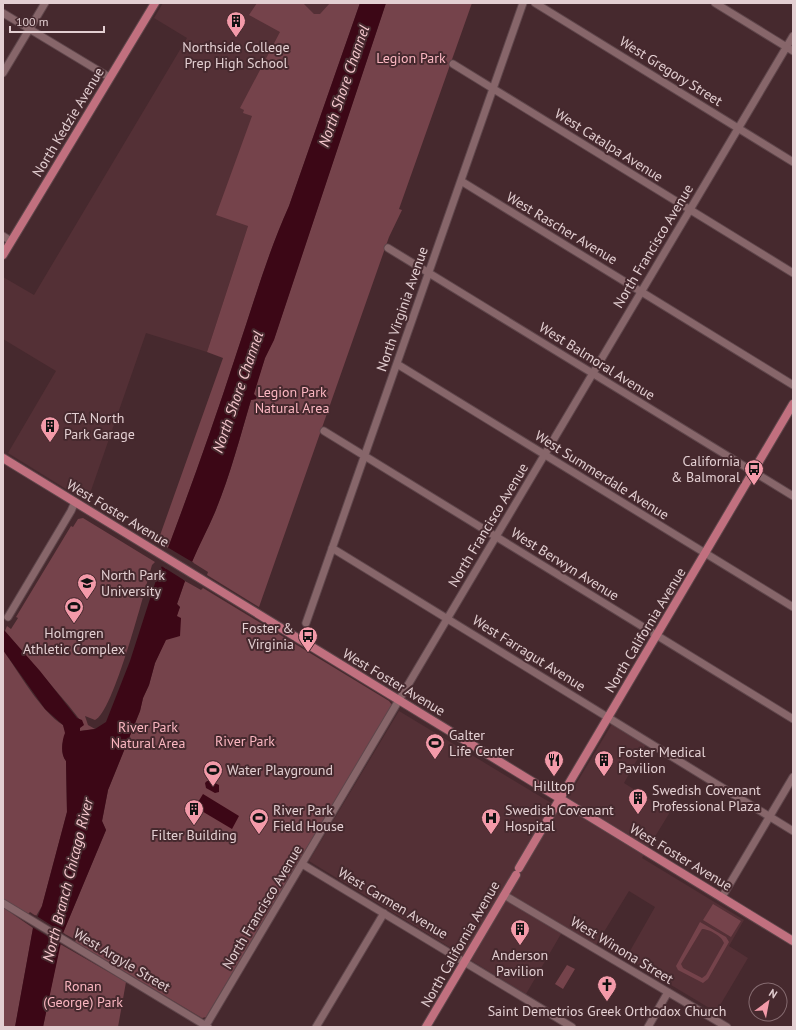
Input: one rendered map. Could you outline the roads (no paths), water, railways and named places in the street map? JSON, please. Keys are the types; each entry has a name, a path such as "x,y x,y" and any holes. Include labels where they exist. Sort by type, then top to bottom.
{"main road":[{"name":"North Kedzie Avenue","path":"3,255 155,3"},
{"name":"North California Avenue","path":"426,1027 793,404"},
{"name":"West Foster Avenue","path":"3,458 793,941"}],"street":[{"path":"3,73 45,3"},
{"name":"North Virginia Avenue","path":"306,623 523,3"},
{"name":"West Gregory Street","path":"535,3 793,162"},
{"path":"715,3 790,49"},
{"path":"3,13 109,77"},
{"name":"North Francisco Avenue","path":"207,1027 738,128 790,49 793,36"},
{"name":"West Catalpa Avenue","path":"453,64 793,273"},
{"name":"West Rascher Avenue","path":"461,181 793,385"},
{"path":"3,236 11,241"},
{"name":"West Balmoral Avenue","path":"388,248 793,496"},
{"name":"West Summerdale Avenue","path":"397,364 793,607"},
{"name":"West Berwyn Avenue","path":"324,431 793,719"},
{"path":"8,617 71,512 75,502"},
{"name":"West Farragut Avenue","path":"332,548 793,831"},
{"path":"722,898 793,777"},
{"name":"West Carmen Avenue","path":"302,864 572,1027"},
{"name":"West Winona Street","path":"504,895 727,1027"},
{"name":"West Argyle Street","path":"3,903 207,1027"},
{"path":"316,1027 384,914"},
{"path":"648,1027 668,992"}],"water":[{"path":"360,3 386,3 274,340 265,358 254,394 257,397 256,399 251,400 230,470 215,512 192,562 188,560 182,578 185,581 177,604 180,607 177,616 181,618 180,636 166,640 155,663 140,711 108,790 102,821 106,830 63,933 43,1027 15,1027 33,928 42,906 67,812 66,761 62,751 62,743 65,733 63,725 45,709 3,650 3,629 40,671 77,718 82,720 84,725 80,728 80,731 95,729 106,722 130,661 158,574 162,566 166,569 173,551 168,548 212,428 267,261 289,206"},
{"name":"Water Playground","path":"207,781 211,781 219,785 219,792 215,793 206,788 205,783"},
{"path":"203,794 239,816 232,829 195,807"}],"place":[{"name":"Northside College Prep High School","path":"236,38"},
{"name":"CTA North Park Garage","path":"50,443"},
{"name":"California & Balmoral","path":"754,486"},
{"name":"North Park University","path":"87,600"},
{"name":"Holmgren Athletic Complex","path":"74,624"},
{"name":"Foster & Virginia","path":"308,653"},
{"name":"Galter Life Center","path":"435,760"},
{"name":"Hilltop","path":"554,777"},
{"name":"Foster Medical Pavilion","path":"604,777"},
{"name":"Water Playground","path":"213,787"},
{"name":"Swedish Covenant Professional Plaza","path":"638,815"},
{"name":"Filter Building","path":"194,826"},
{"name":"River Park Field House","path":"259,835"},
{"name":"Swedish Covenant Hospital","path":"491,835"},
{"name":"Anderson Pavilion","path":"520,946"},
{"name":"Saint Demetrios Greek Orthodox Church","path":"607,1002"}],"park label":[{"name":"Legion Park","path":"411,58"},
{"name":"Legion Park Natural Area","path":"292,400"},
{"name":"River Park Natural Area","path":"148,736"},
{"name":"River Park","path":"245,741"},
{"name":"Ronan (George) Park","path":"83,994"}],"water label":[{"name":"North Shore Channel","path":"344,86"},
{"name":"North Shore Channel","path":"238,392"},
{"name":"North Branch Chicago River","path":"68,880"}]}
